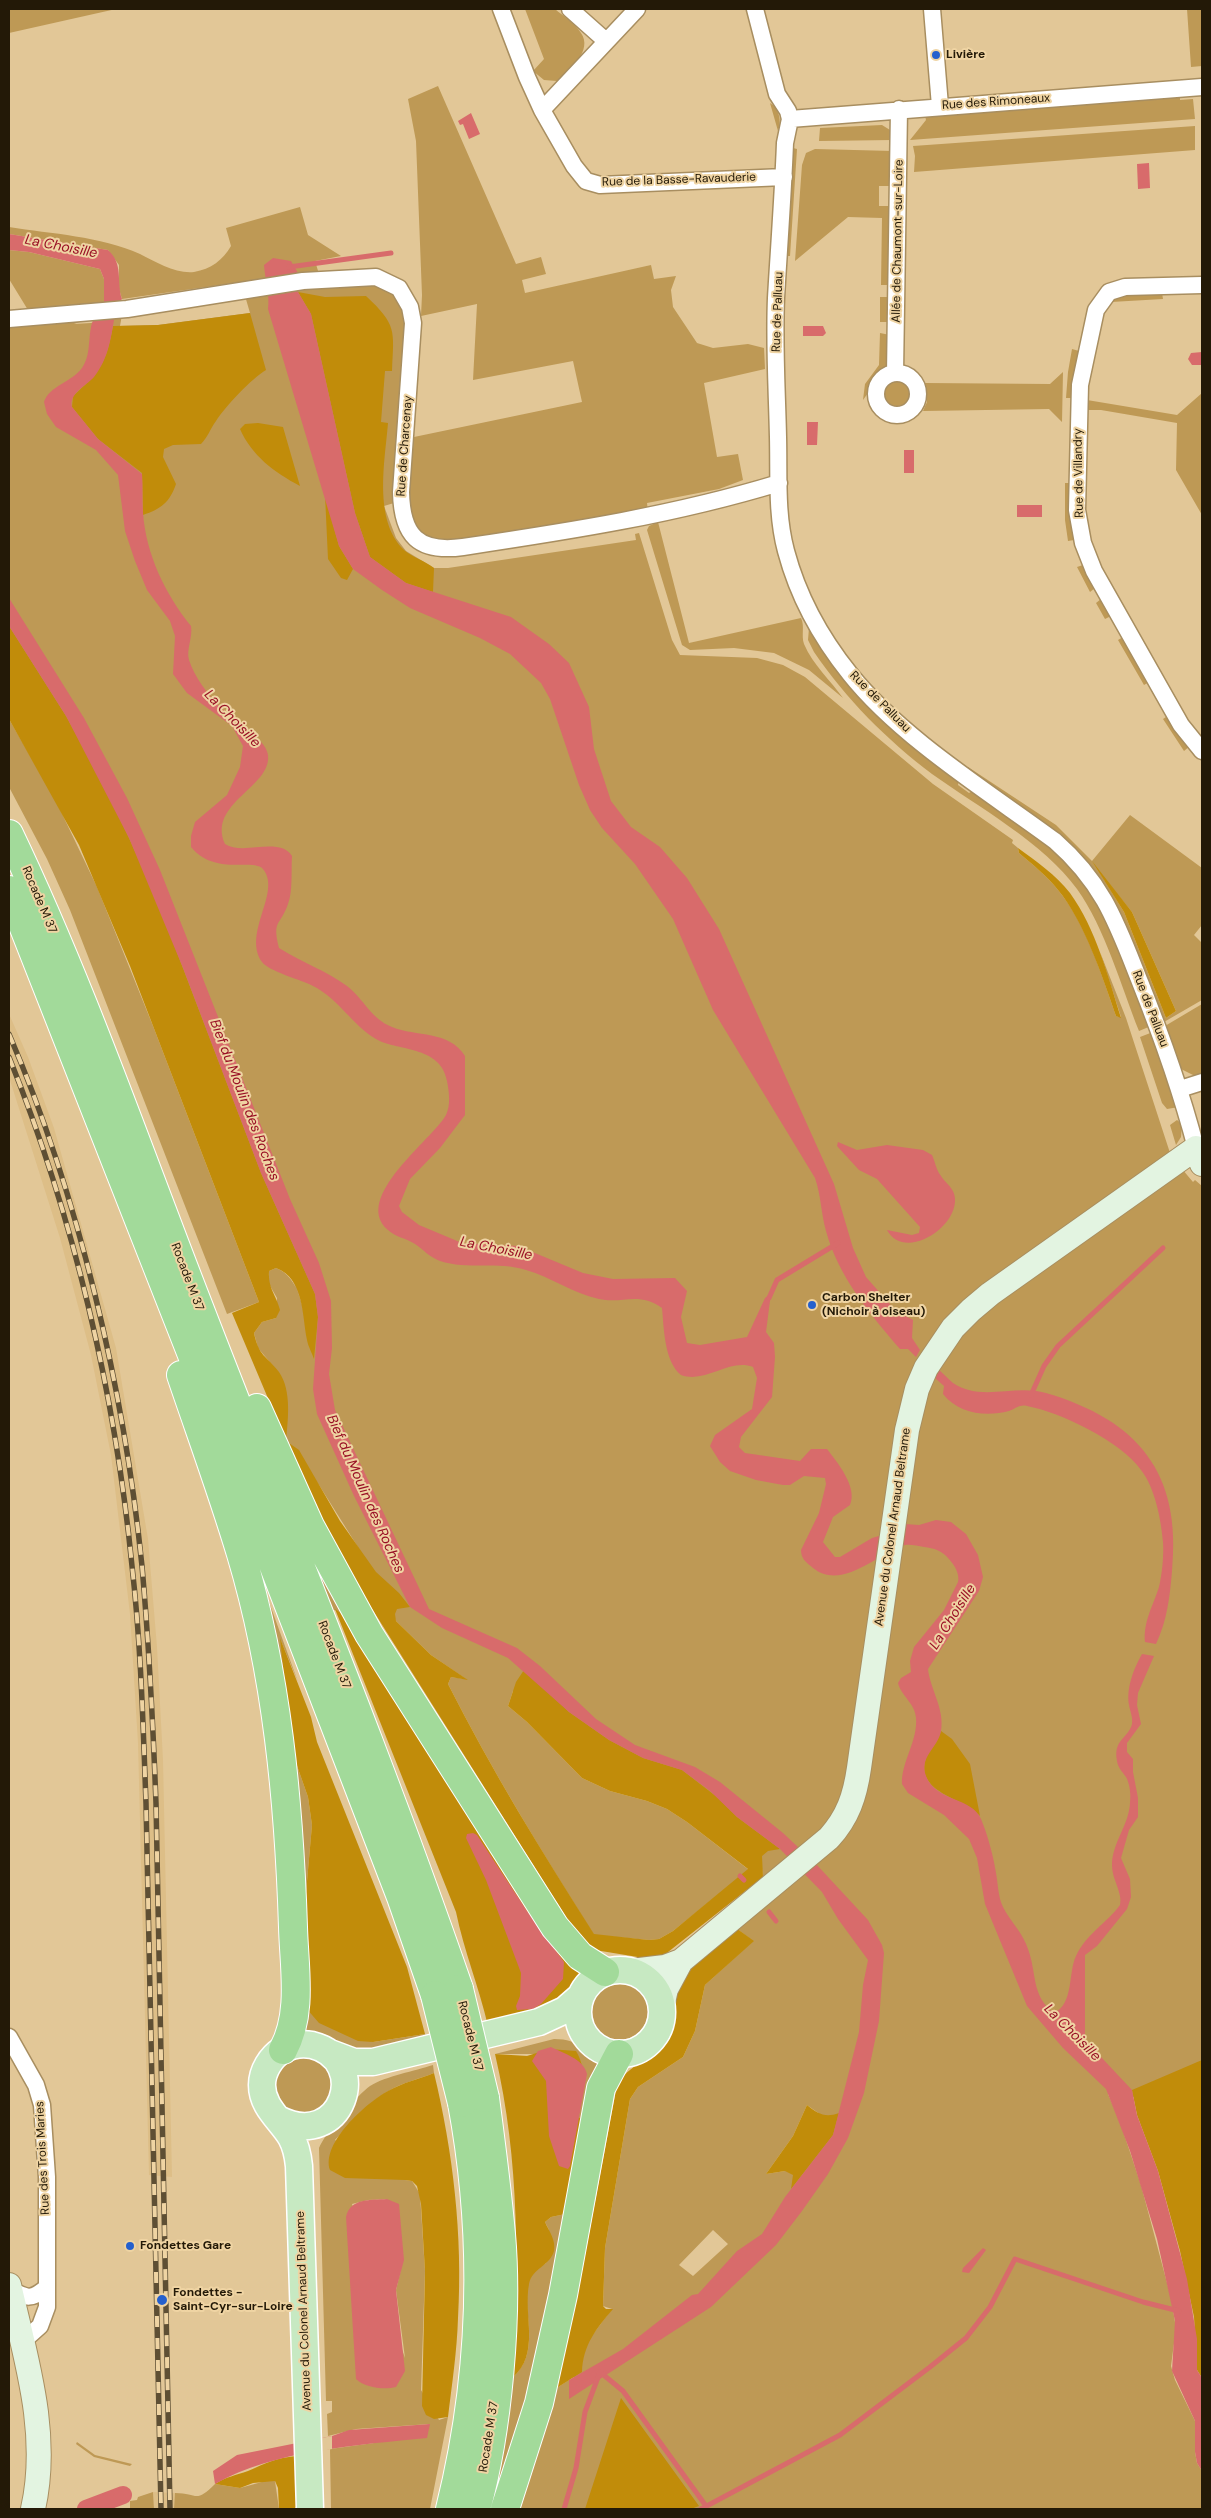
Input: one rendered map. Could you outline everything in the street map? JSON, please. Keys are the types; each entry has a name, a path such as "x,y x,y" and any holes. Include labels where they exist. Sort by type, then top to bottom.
{"highway":[{"name":"Rocade M 37","path":"9,834 46,915 114,1085 177,1285"},
{"name":"Rocade M 37","path":"9,890 92,1096 177,1285 372,1750 424,1890 473,2101 501,2235 502,2336 492,2426 476,2509"},
{"path":"283,2050 291,2035 295,1997 292,1876 277,1724 258,1625 241,1554 162,1316 177,1285 210,1301 310,1526 369,1634 555,1928 580,1956 618,1972"},
{"path":"505,2509 539,2403 563,2295 601,2088 619,2054"},
{"name":"Rocade M 37","path":"450,2509 460,2467 475,2369 479,2299 476,2214 471,2152 473,2101"}],"main road":[{"path":"330,2053 343,2074 345,2086 336,2109 316,2125 304,2128 290,2125 278,2119 269,2109 263,2096 262,2083 265,2070 272,2058 283,2050 295,2045 307,2044 319,2047 354,2062 373,2062 539,2022 565,2010 591,1982 618,1972 644,1976 653,1985 660,1996 662,2020 651,2041 642,2049 619,2054 604,2052 592,2044 579,2024 578,2008 580,1996"},
{"name":"Avenue du Colonel Arnaud Beltrame","path":"310,2509 314,2446 311,2179 318,2135 336,2109 363,2082 378,2076 533,2038 569,2034 592,2044"},
{"name":"Avenue du Colonel Arnaud Beltrame","path":"278,2119 295,2147 300,2178 314,2446 322,2509"}],"street":[{"name":"Rue de la Basse-Ravauderie","path":"501,9 542,110 574,166 586,181 600,185 784,177"},
{"path":"570,9 606,41"},
{"path":"542,110 637,9"},
{"path":"755,9 777,94 788,111 790,119"},
{"path":"932,9 940,106"},
{"name":"Rue des Rimoneaux","path":"790,119 1202,87"},
{"name":"Allée de Chaumont-sur-Loire","path":"895,374 900,110"},
{"name":"Rue de Palluau","path":"790,119 785,143 776,299 778,483 780,514 791,566 808,611 833,650 862,688 918,740 1055,841 1086,871 1112,914 1158,1026 1180,1089 1199,1156"},
{"name":"Rue de Charcenay","path":"9,319 127,309 303,281 376,277 399,288 406,298 413,323 401,504 404,522 409,530 425,546 441,549 463,547 630,521 705,505 778,483"},
{"name":"Rue de Villandry","path":"1202,285 1125,287 1109,292 1096,310 1080,385 1077,510 1083,543 1094,571 1181,725 1202,751"},
{"path":"1180,1089 1202,1082"},
{"name":"Avenue du Colonel Arnaud Beltrame","path":"618,1972 665,1967 681,1961 803,1860 841,1823 852,1802 858,1777 907,1430 917,1389 928,1364 954,1328 990,1294 1199,1156"},
{"name":"Avenue du Colonel Arnaud Beltrame","path":"662,2008 666,1989 681,1961"},
{"name":"Rue des Trois Maries","path":"9,2037 36,2085 42,2105 47,2177 47,2307 40,2326 21,2343"},
{"path":"9,2287 23,2296 32,2297 37,2296 48,2287"},
{"path":"9,2287 39,2423 40,2459 33,2509"}],"shaded area":[{"path":"9,9 116,9 9,33"},
{"path":"525,9 555,9 576,26 581,33 584,40 582,53 568,72 557,81 544,80 533,71 544,59"},
{"path":"1187,9 1202,9 1202,66 1191,67"},
{"path":"438,86 516,264 541,257 546,274 522,280 525,293 651,265 654,279 676,276 671,290 673,307 697,343 713,348 748,344 764,348 765,369 704,383 717,457 738,454 743,480 719,489 647,503 648,512 434,542 417,532 408,508 414,437 582,402 573,361 473,380 477,304 421,316 422,295 416,141 408,99"},
{"path":"1180,96 1180,100 1193,99 1195,119 910,140 926,120 925,116"},
{"path":"770,103 776,108 779,115 778,131"},
{"path":"882,125 890,130 892,140 819,141 820,128"},
{"path":"1195,126 1195,150 914,172 915,156 913,146"},
{"path":"793,148 797,149 790,256 786,256"},
{"path":"815,149 893,151 892,186 879,186 879,206 892,206 891,285 881,285 882,218 848,217 795,261 802,165 806,153"},
{"path":"300,207 308,235 341,256 315,261 323,287 360,284 380,287 388,290 395,296 407,317 394,503 384,506 396,538 406,551 434,568 448,568 636,540 635,534 639,533 672,640 680,655 757,658 783,665 805,677 933,784 1013,840 1012,843 1018,848 1019,853 1049,880 1068,903 1092,950 1116,1016 1121,1017 1100,952 1126,1018 1171,1156 1193,1182 1195,1180 1202,1186 1202,2105 1108,2094 1119,2119 1141,2185 1171,2298 1176,2328 1171,2366 1175,2380 1195,2421 1195,2452 1197,2463 1202,2471 1202,2509 515,2509 555,2389 569,2380 569,2398 581,2345 587,2342 612,2309 603,2306 605,2248 630,2099 638,2087 683,2057 695,2031 705,1985 753,1941 736,1928 773,1869 763,1877 761,1861 513,1691 508,1706 527,1722 582,1778 610,1791 647,1801 667,1809 687,1822 749,1870 673,1931 659,1939 649,1940 594,1935 500,1780 448,1684 451,1677 466,1679 431,1655 396,1621 356,1544 319,1485 286,1441 274,1367 258,1348 254,1333 262,1322 276,1318 277,1298 269,1284 269,1271 276,1268 291,1279 296,1287 9,645 9,327 95,316 74,324 91,323 122,315 120,326 158,325 250,313 241,282 122,299 119,289 119,265 108,250 9,234 9,227 76,236 109,243 173,269 194,272 211,266 228,251 231,246 226,228","holes":["296,1288 309,1317 307,1337 303,1307","807,2105 821,2115 785,2171 766,2174 793,2136","713,2230 728,2244 693,2276 679,2265"]},
{"path":"9,250 29,252 100,269 104,279 104,304 28,310 9,279"},
{"path":"298,292 325,297 366,296 388,322 393,337 393,346 392,371 385,371 381,422 388,423 383,490 385,507 388,523 394,537 404,550 434,568 433,592 406,583 370,557 355,513 311,314"},
{"path":"1162,293 1163,299 1111,302 1121,295"},
{"path":"880,297 891,297 891,322 880,322"},
{"path":"250,313 266,370 246,386 232,401 220,415 201,444 173,445 164,449 163,457 176,484 171,496 164,504 143,515 142,473 98,439 72,407 73,396 90,380 101,366 108,349 113,326 158,325"},
{"path":"880,333 890,335 889,365 874,379 863,400 865,384 879,365"},
{"path":"1072,349 1079,351 1074,373 1073,398 1066,398 1068,372"},
{"path":"1063,372 1062,422 1049,409 923,411 927,402 925,383 1050,384"},
{"path":"896,381 906,385 910,395 906,405 896,409 886,405 882,395 886,385"},
{"path":"1202,393 1202,515 1176,470 1177,423 1101,410 1087,410 1087,400 1177,415"},
{"path":"258,423 283,427 300,486 273,469 257,455 245,439 240,429 245,424"},
{"path":"1065,483 1071,483 1074,540 1068,541 1065,520"},
{"path":"325,495 339,546 353,569 347,580 341,578 328,559"},
{"path":"658,522 689,643 801,618 803,641 808,652 843,698 809,670 774,653 734,648 690,650 682,645 647,530 649,526"},
{"path":"1083,565 1095,588 1090,592 1077,567"},
{"path":"1101,599 1111,616 1105,619 1096,603"},
{"path":"9,626 66,716 100,778 129,838 157,900 261,1173 315,1294 318,1317 314,1359 308,1342 297,1289 285,1273 276,1268 269,1271 269,1277 280,1310 276,1318 262,1322 254,1333 258,1347 279,1372 286,1388 288,1424 286,1441 232,1313 259,1302 130,966 79,845 9,719"},
{"path":"809,628 959,778 958,785 969,793 976,789 1065,859 1099,901 1151,1026 1139,1031 1096,921 1077,889 1063,872 1029,841 932,774 883,733 840,686 814,652 808,640"},
{"path":"1123,637 1149,682 1144,685 1118,640"},
{"path":"1169,715 1190,746 1184,751 1163,719"},
{"path":"9,719 55,799 97,887 153,1026 259,1302 227,1314 70,910 47,859 9,787"},
{"path":"967,768 1056,825 1092,861 1130,815 1202,868 1202,925 1194,935 1202,943 1202,1000 1164,1022 1113,901","holes":["1100,873 1132,912 1176,1011 1166,1018 1124,912"]},
{"path":"1018,848 1058,880 1079,907 1094,937 1121,1018 1116,1016 1092,950 1076,917 1058,890 1019,853"},
{"path":"1092,861 1132,912 1176,1011 1166,1018 1124,912"},
{"path":"1202,1004 1202,1075 1197,1077 1181,1069 1165,1026"},
{"path":"9,1014 28,1057 54,1128 116,1348 148,1539 157,1647 163,1760 172,2177 149,2175 138,1743 130,1614 111,1455 91,1355 60,1238 9,1077"},
{"path":"1153,1032 1179,1107 1167,1109 1162,1103 1140,1037"},
{"path":"1177,1120 1182,1124 1181,1137 1176,1145 1170,1125"},
{"path":"286,1441 299,1450 340,1521 376,1572 399,1593 410,1607 397,1609 395,1614 396,1621 431,1655 468,1680 451,1677 448,1684 518,1811 594,1934 649,1940 659,1939 673,1931 748,1869 667,1809 647,1801 610,1791 582,1778 527,1722 508,1706 516,1682 524,1670 569,1712 609,1740 643,1758 682,1770 717,1797 737,1817 780,1849 768,1851 762,1856 763,1877 663,1956 650,1959 595,1950 588,1947 578,1936 357,1585 320,1515"},
{"path":"303,1539 362,1632 335,1610 331,1611"},
{"path":"256,1566 298,1682 281,1641 290,1734 295,1760 308,1797 312,1825 304,1915"},
{"path":"335,1609 345,1616 584,1967 567,1992 557,2002 488,2026 456,1912"},
{"path":"280,1638 311,1717 317,1742 407,1967 425,2034 373,2042 358,2041 319,2023 306,2008 304,1915 312,1825 308,1797 295,1760 290,1734"},
{"path":"941,1731 952,1739 970,1764 980,1816 934,1787 927,1779 924,1770 926,1758"},
{"path":"736,1928 754,1941 705,1985 695,2031 683,2057 638,2087 630,2099 605,2248 603,2306 606,2309 613,2309 601,2323 588,2345 582,2372 555,2389 582,2271 617,2085 627,2072 659,2048 667,2035 674,2002 683,1980 704,1956"},
{"path":"613,1982 625,1982 635,1986 644,1995 648,2017 640,2032 625,2040 613,2040 603,2036 594,2027 590,2017 590,2005 594,1995 603,1986"},
{"path":"306,2008 373,2042 425,2034 427,2039 362,2052 345,2046 327,2035 303,2029"},
{"path":"554,2039 577,2044 607,2063 587,2123 576,2115 534,2054 495,2054"},
{"path":"549,2049 576,2051 582,2067 583,2082 576,2115 587,2123 570,2213 551,2217 545,2222 553,2239 554,2251 549,2260 537,2270 529,2284 529,2346 521,2368 512,2378 516,2297 516,2215 509,2134 495,2054 527,2056"},
{"path":"301,2057 319,2061 328,2070 330,2076 329,2101 313,2114 286,2110 275,2093 275,2080 280,2070 289,2062"},
{"path":"1202,2060 1202,2378 1197,2370 1194,2317 1180,2251 1158,2171 1137,2115 1132,2090"},
{"path":"433,2065 434,2073 398,2086 373,2102 335,2140 405,2180 412,2181 420,2194 425,2271 421,2390 439,2420 448,2417 430,2509 331,2509 330,2449 374,2443 430,2424 356,2429 328,2436 327,2414 332,2412 332,2401 326,2401 319,2148 322,2141 342,2115 357,2097 370,2086 392,2077","holes":["387,2199 401,2269 396,2290 405,2358 352,2204 368,2200"]},
{"path":"434,2073 441,2103 455,2194 458,2225 459,2287 457,2343 448,2417 434,2419 426,2415 422,2406 425,2271 421,2204 417,2186 412,2181 405,2180 345,2178 330,2170 329,2159 332,2148 339,2136 347,2125 368,2105 393,2088"},
{"path":"807,2105 822,2114 839,2113 833,2135 791,2189 793,2175 785,2171 766,2174 793,2136"},
{"path":"570,2213 531,2391 495,2497 496,2467 505,2441 512,2378 522,2366 528,2352 527,2294 529,2282 535,2271 546,2263 549,2230 545,2222 551,2217"},
{"path":"621,2398 699,2506 691,2509 585,2509"},
{"path":"77,2442 95,2455 132,2464 130,2466 94,2457 76,2444"},
{"path":"296,2456 299,2504 294,2509 279,2509 278,2488 275,2481 253,2483 240,2488 215,2484 271,2461"},
{"path":"269,2480 275,2481 279,2509 174,2509 175,2493 200,2496 215,2484 240,2488"},
{"path":"153,2492 175,2493 174,2509 154,2509"},
{"path":"153,2492 154,2509 130,2509 130,2501 137,2500 138,2497"}],"water":[{"path":"471,113 480,134 469,139 463,124 460,125 458,121"},
{"path":"1149,163 1150,188 1138,189 1137,164"},
{"name":"La Choisille","path":"9,234 108,250 113,255 118,267 122,299 117,304 104,304 104,279 100,269 29,252 9,250"},
{"path":"273,258 291,261 298,273 298,292 311,314 355,513 370,557 406,583 511,617 549,644 569,663 589,707 594,749 611,801 631,827 660,847 687,878 719,929 834,1184 853,1248 866,1277 896,1311 913,1320 912,1338 920,1350 916,1357 908,1349 900,1349 877,1322 856,1294 838,1264 826,1231 815,1178 713,1010 673,919 635,864 602,828 590,810 579,785 550,699 541,683 510,654 480,638 410,608 382,590 353,569 339,546 268,309 268,292 264,265"},
{"name":"La Choisille","path":"115,314 109,347 103,362 94,377 73,398 72,407 98,439 142,474 143,513 148,543 165,587 191,626 188,656 191,666 215,702 255,736 266,749 268,755 267,766 260,777 232,806 225,817 222,830 225,844 241,848 279,847 286,850 292,856 290,899 276,932 279,948 347,986 378,1019 401,1030 441,1038 458,1048 465,1056 465,1115 440,1148 410,1179 399,1206 402,1212 419,1225 462,1243 518,1246 583,1273 613,1279 675,1278 687,1291 681,1317 687,1343 700,1345 747,1337 765,1298 771,1293 766,1332 774,1343 775,1357 772,1397 741,1437 739,1447 745,1453 800,1461 811,1449 827,1449 845,1475 852,1498 850,1505 833,1517 823,1542 835,1557 840,1557 872,1538 886,1534 905,1524 919,1525 936,1520 951,1522 966,1534 978,1555 983,1577 979,1591 928,1669 942,1723 939,1737 925,1763 926,1776 938,1791 970,1807 981,1819 992,1852 1001,1903 1026,1943 1038,1992 1054,2013 1065,2003 1074,1963 1080,1948 1120,1905 1121,1900 1112,1865 1117,1842 1127,1819 1130,1797 1129,1786 1126,1777 1119,1768 1116,1754 1119,1744 1132,1724 1128,1699 1134,1672 1142,1654 1154,1656 1138,1693 1137,1705 1141,1724 1127,1743 1127,1752 1133,1759 1133,1772 1138,1798 1138,1817 1129,1830 1121,1858 1130,1879 1131,1897 1127,1909 1097,1946 1085,1955 1085,2040 1132,2090 1137,2115 1158,2171 1187,2279 1197,2339 1197,2370 1202,2378 1202,2471 1197,2463 1195,2452 1195,2421 1172,2371 1175,2321 1157,2239 1130,2151 1106,2089 1063,2048 1027,2006 985,1904 977,1858 969,1839 944,1815 908,1793 902,1784 904,1768 915,1735 916,1718 913,1708 898,1683 901,1678 911,1672 910,1661 914,1647 944,1610 958,1582 956,1569 950,1560 940,1552 931,1548 909,1545 905,1545 847,1573 836,1575 824,1574 813,1568 803,1558 801,1550 819,1513 826,1484 825,1478 804,1476 790,1485 756,1480 730,1471 720,1462 710,1446 715,1435 752,1409 757,1378 753,1367 735,1366 690,1377 681,1375 675,1369 668,1353 662,1308 654,1303 638,1299 608,1300 590,1297 535,1273 515,1267 461,1265 440,1261 415,1244 388,1230 379,1217 380,1202 387,1186 412,1153 438,1126 448,1111 449,1094 447,1081 443,1069 427,1055 376,1039 360,1027 322,991 265,965 257,951 256,938 268,889 268,878 263,869 258,866 221,864 211,861 201,856 191,847 191,836 195,822 227,795 240,767 243,746 232,726 187,693 173,674 175,636 170,621 147,590 135,561 125,531 118,475 96,450 56,427 47,414 44,402 51,392 73,377 82,368 87,355 92,322 95,316"},
{"path":"803,326 823,326 826,333 823,336 803,336"},
{"path":"1202,352 1202,365 1192,365 1188,359 1191,353"},
{"path":"807,422 818,422 817,445 807,445"},
{"path":"904,450 914,450 914,473 904,473"},
{"path":"1017,505 1042,505 1042,517 1017,517"},
{"path":"9,598 84,718 127,798 160,870 290,1199 319,1263 331,1301 332,1348 329,1374 335,1410 429,1609 517,1648 540,1666 596,1719 635,1745 695,1767 720,1782 783,1833 816,1864 868,1920 882,1945 884,1953 879,2021 864,2093 848,2138 828,2174 776,2245 711,2307 569,2399 569,2380 623,2349 692,2295 698,2294 737,2251 762,2234 785,2197 833,2135 859,2032 863,1985 868,1960 838,1919 822,1892 780,1849 737,1817 710,1791 682,1770 643,1758 609,1740 569,1712 508,1658 442,1628 410,1607 354,1496 317,1414 313,1389 318,1317 315,1294 261,1173 183,968 129,838 66,716 9,626"},
{"path":"838,1142 857,1150 887,1145 923,1150 932,1155 939,1174 953,1190 955,1198 952,1213 946,1223 937,1232 915,1242 904,1242 894,1239 887,1230 912,1235 919,1233 920,1227 877,1179 859,1170 837,1146"},
{"path":"939,1370 953,1383 964,1389 986,1392 1034,1391 1078,1404 1106,1418 1129,1435 1147,1455 1161,1479 1169,1506 1173,1536 1169,1599 1163,1626 1156,1644 1145,1642 1145,1635 1147,1621 1160,1582 1163,1542 1156,1504 1150,1486 1141,1470 1132,1459 1105,1439 1073,1422 1041,1409 1020,1406 1009,1411 991,1414 965,1410 949,1401 943,1394 944,1386 935,1378"},
{"path":"473,1833 477,1835 527,1911 564,1962 563,1979 541,2004 533,2009 517,2010 521,1973 486,1880 466,1838 467,1834"},
{"path":"551,2047 577,2060 582,2064 587,2074 568,2169 559,2166 549,2136 546,2081 532,2061 538,2051"},
{"path":"387,2199 399,2204 404,2260 396,2290 405,2371 396,2387 375,2388 356,2379 346,2217 348,2211 357,2203 368,2200"},
{"path":"983,2248 986,2250 969,2273 962,2272 963,2268"},
{"path":"430,2424 427,2438 346,2447 290,2456 263,2463 215,2484 213,2471 237,2455 332,2436 349,2430"}],"pier":[{"path":"332,2436 332,2449 296,2456 296,2443"}],"waterway":[{"path":"289,267 391,253"},
{"path":"769,1298 777,1280 838,1243"},
{"path":"1031,1395 1044,1366 1058,1346 1163,1248"},
{"path":"740,1876 744,1880"},
{"path":"769,1912 776,1921"},
{"path":"701,2509 840,2435 930,2367 966,2338 990,2307 1015,2259 1143,2302 1179,2311"},
{"path":"564,2509 576,2468 585,2412 600,2372 623,2391 706,2506"},
{"name":"Bief du Moulin des Roches","path":"86,2509 123,2495"}],"railway":[{"path":"9,1034 57,1161 95,1295 123,1431 142,1566 147,1625 156,1803 170,2509"},
{"path":"9,1057 53,1180 72,1243 88,1307 103,1371 115,1436 132,1566 140,1655 146,1803 161,2509"}],"place":[{"name":"Livière","path":"936,55"},
{"name":"Carbon Shelter (Nichoir à oiseau)","path":"812,1305"},
{"name":"Fondettes Gare","path":"130,2246"},
{"name":"Fondettes - Saint-Cyr-sur-Loire","path":"162,2300"}]}
